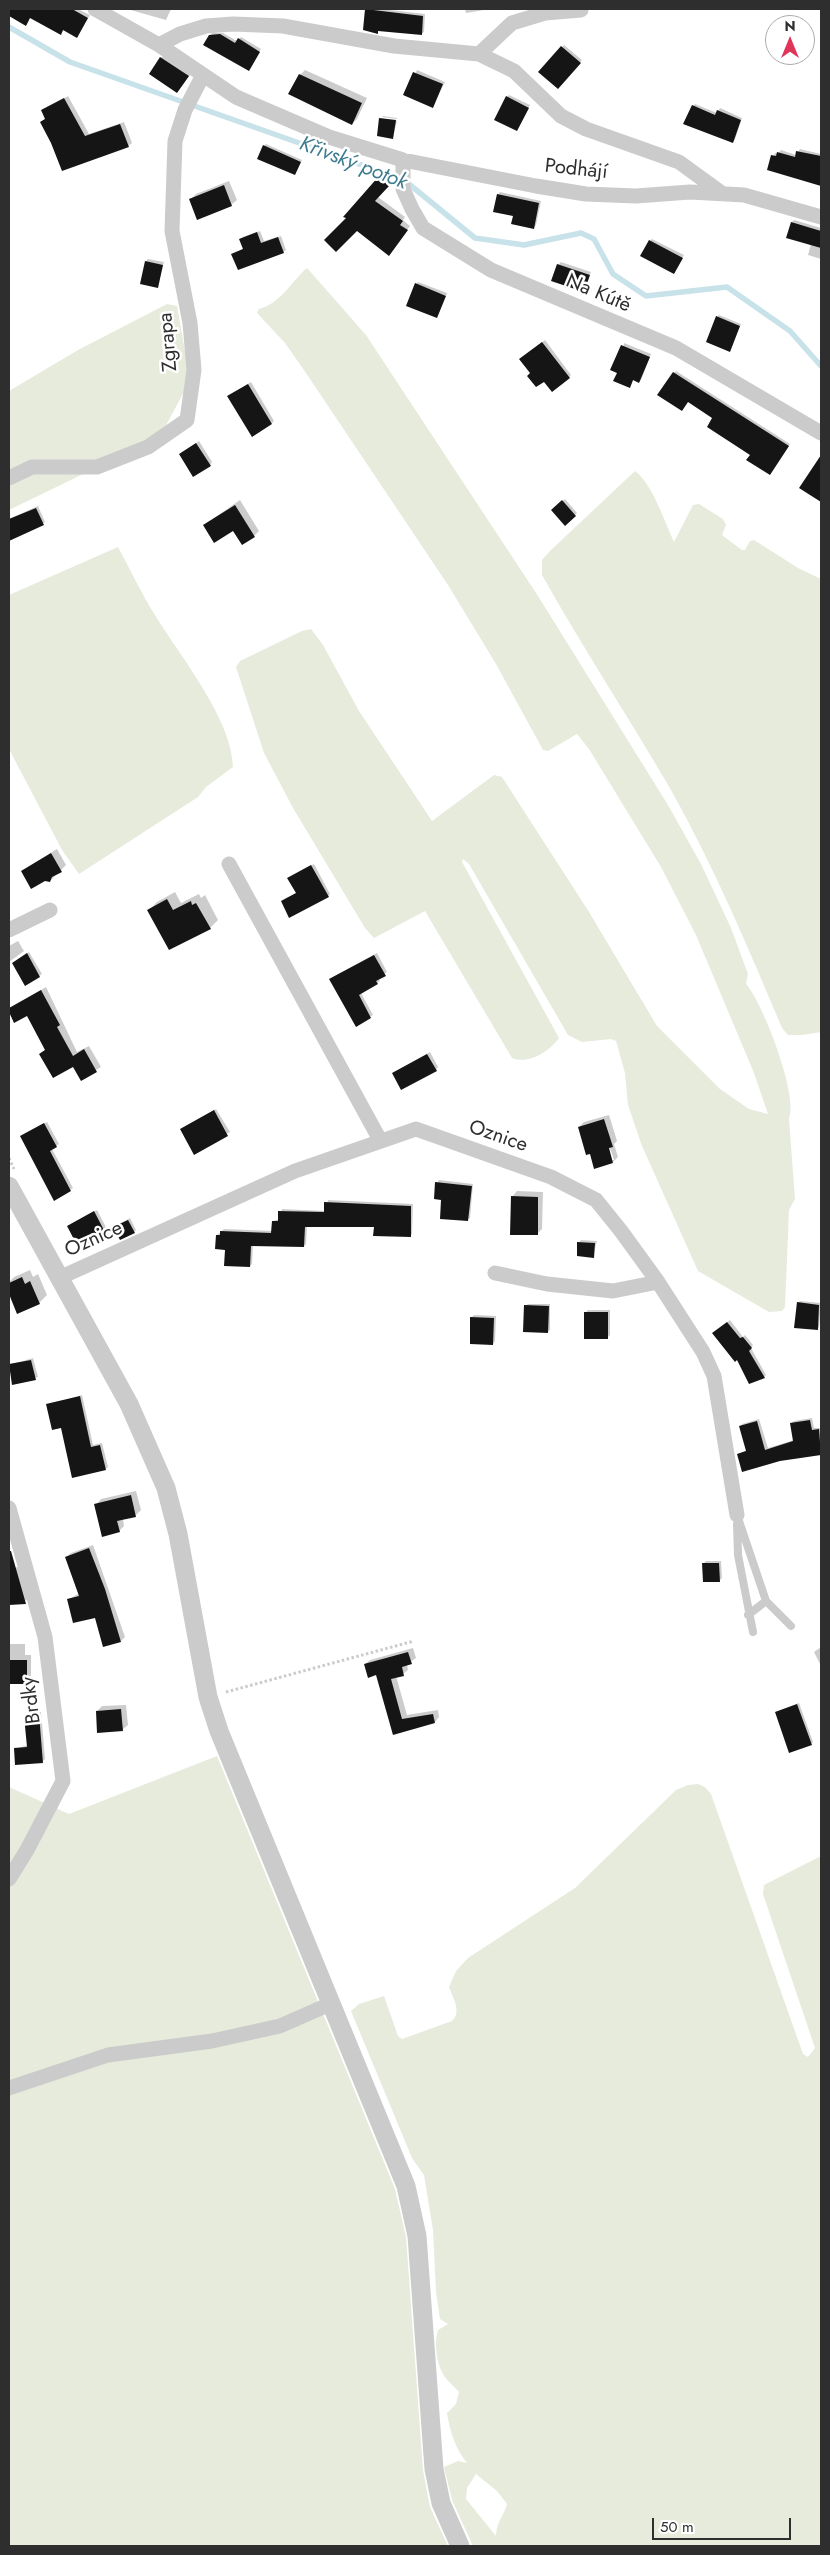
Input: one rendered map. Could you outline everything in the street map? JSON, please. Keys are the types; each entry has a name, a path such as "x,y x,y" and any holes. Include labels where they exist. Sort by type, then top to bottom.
{"street":[{"name":"Podhájí","path":"95,9 159,45 236,98 329,137 403,165 586,194 636,196 690,192 744,195 821,216"},
{"path":"479,54 512,23 545,13 581,10"},
{"path":"159,45 180,34 206,26 233,24 283,26 394,46 479,54 514,71 561,116 586,129 679,162 723,194"},
{"name":"Zgrapa","path":"9,478 32,467 97,467 148,447 187,420 193,361 190,323 172,231 175,141 188,104 203,75"},
{"name":"Na Kútě","path":"403,165 403,189 423,228 491,270 676,348 821,433"},
{"path":"229,864 380,1140"},
{"path":"9,930 50,910"},
{"name":"Oznice","path":"59,1278 295,1171 416,1129 559,1180 596,1200 658,1282 703,1352 714,1376 737,1515"},
{"path":"9,1186 129,1404 166,1488 178,1534 208,1696 219,1731 406,2186 417,2236 434,2469 441,2503 460,2546"},
{"path":"495,1273 547,1284 613,1291 658,1282"},
{"name":"Brdky","path":"9,1508 45,1637 63,1780 27,1850 9,1879"},
{"path":"9,2088 108,2055 212,2041 280,2026 330,2004"}],"lane":[{"path":"737,1515 766,1602 791,1626"},
{"path":"737,1515 738,1554 748,1615 753,1632"},
{"path":"748,1615 766,1602"}],"path":[{"path":"208,1696 414,1641"}],"shaded area":[{"path":"307,268 366,335 538,596 668,805 701,864 731,928 748,974 746,984 761,1009 769,1028 789,1091 791,1107 789,1119 795,1199 789,1210 785,1307 782,1311 769,1312 698,1271 642,1146 628,1105 625,1073 616,1041 611,1039 582,1042 568,1035 469,864 463,859 462,862 559,1038 550,1048 532,1058 518,1060 512,1058 425,911 374,938 365,928 293,808 264,753 236,667 240,661 302,631 311,629 323,645 359,711 432,821 494,775 502,777 589,912 657,1026 720,1089 749,1109 768,1114 754,1073 696,935 661,867 589,749 577,734 548,751 543,750 496,664 448,585 285,343 257,313 259,309 267,306 279,297"},
{"path":"167,304 177,306 189,374 184,392 164,429 143,445 9,510 9,391 78,350"},
{"path":"635,471 647,484 674,542 693,505 699,504 723,519 726,525 722,535 742,550 745,550 750,541 754,540 798,568 821,579 821,1032 788,1035 782,1028 730,908 687,819 542,575 542,560 550,551"},
{"path":"118,547 150,607 203,688 214,709 224,729 233,767 206,787 198,797 79,874 62,850 9,749 9,595"},
{"path":"217,1756 395,2189 406,2237 423,2470 430,2507 448,2546 9,2546 9,1787 69,1814"},
{"path":"698,1784 705,1787 711,1794 803,2054 808,2057 815,2048 763,1894 764,1885 821,1856 821,2546 473,2546 452,2500 444,2467 458,2461 467,2463 459,2452 454,2440 447,2413 456,2404 459,2392 443,2374 436,2352 438,2330 448,2324 440,2319 436,2292 433,2230 424,2175 412,2158 351,2011 359,2004 384,1996 398,2036 402,2039 452,2021 455,2017 456,2009 449,1987 456,1971 468,1958 575,1888 676,1790 688,1785","holes":["476,2474 497,2491 507,2504 496,2536 466,2499 467,2488"]}],"building":[{"path":"9,9 72,9 88,18 77,38 63,30 61,35 30,18 26,26 9,16"},
{"path":"365,9 423,16 422,35 378,31 378,34 363,30"},
{"path":"220,34 235,43 238,38 260,52 249,71 203,45 209,35"},
{"path":"561,46 581,63 558,89 538,72"},
{"path":"160,57 189,76 177,93 149,74"},
{"path":"413,72 443,84 433,108 403,95"},
{"path":"299,74 362,103 352,125 288,94"},
{"path":"506,96 529,108 517,131 494,120"},
{"path":"64,98 85,136 120,124 129,147 62,171 40,122 45,119 41,110"},
{"path":"692,105 715,115 717,110 741,120 733,143 683,124"},
{"path":"379,118 396,120 393,139 377,136"},
{"path":"263,145 301,162 295,175 257,159"},
{"path":"796,151 821,156 821,186 767,170 771,155 776,156 777,152 795,157"},
{"path":"379,176 389,186 375,201 403,221 400,225 408,230 389,256 357,231 336,252 324,240 346,218 343,217"},
{"path":"224,185 232,206 197,220 189,199"},
{"path":"497,194 539,203 534,229 511,224 513,216 493,212"},
{"path":"791,222 821,231 821,248 786,238"},
{"path":"257,232 261,243 278,237 284,253 238,270 231,254 243,249 239,239"},
{"path":"649,240 683,258 674,274 640,256"},
{"path":"145,261 163,265 158,288 140,284"},
{"path":"557,264 590,275 584,292 551,281"},
{"path":"415,283 446,296 437,318 406,306"},
{"path":"716,316 740,326 730,352 706,342"},
{"path":"542,342 570,378 552,392 544,382 536,387 527,376 530,373 519,359"},
{"path":"621,345 650,357 639,383 633,380 630,388 613,381 617,373 610,370"},
{"path":"673,372 789,446 770,475 746,460 750,455 707,427 712,418 688,402 682,411 657,395"},
{"path":"248,384 272,424 252,437 227,396"},
{"path":"196,443 211,466 193,477 179,454"},
{"path":"821,455 821,502 799,488"},
{"path":"562,500 576,516 565,526 551,510"},
{"path":"235,505 255,537 242,545 233,531 214,543 203,525"},
{"path":"36,508 44,525 9,541 9,519"},
{"path":"51,853 62,872 52,877 50,882 45,881 31,889 21,871"},
{"path":"311,865 329,897 289,918 281,901 296,893 287,878"},
{"path":"167,899 173,910 191,901 192,905 196,903 211,929 169,950 147,910"},
{"path":"27,953 40,977 25,986 12,963"},
{"path":"374,955 386,976 376,981 378,984 359,995 371,1018 356,1027 329,979"},
{"path":"41,990 60,1025 57,1027 73,1056 84,1049 97,1072 81,1081 73,1067 53,1078 39,1054 45,1050 27,1016 14,1023 9,1012 9,1008"},
{"path":"427,1054 437,1071 401,1090 392,1073"},
{"path":"214,1110 228,1136 194,1155 180,1129"},
{"path":"604,1119 613,1147 609,1148 613,1163 594,1169 590,1154 586,1155 578,1127"},
{"path":"44,1123 57,1147 50,1151 71,1191 54,1201 20,1136"},
{"path":"435,1182 472,1186 468,1221 440,1219 441,1200 434,1199"},
{"path":"511,1196 538,1197 538,1235 510,1235"},
{"path":"324,1202 411,1206 411,1237 373,1236 374,1227 305,1227 304,1247 251,1246 250,1267 224,1266 225,1250 215,1249 216,1235 220,1235 220,1231 271,1233 272,1221 278,1221 278,1211 324,1212"},
{"path":"94,1211 107,1236 80,1251 67,1226"},
{"path":"128,1220 135,1233 120,1240 113,1227"},
{"path":"577,1242 595,1243 594,1258 577,1256"},
{"path":"22,1277 25,1284 30,1281 40,1304 17,1314 9,1294 9,1283"},
{"path":"797,1302 819,1305 818,1330 794,1328"},
{"path":"524,1305 549,1306 548,1333 523,1332"},
{"path":"584,1312 608,1312 608,1339 584,1339"},
{"path":"470,1317 494,1318 493,1345 470,1344"},
{"path":"727,1322 740,1338 743,1337 752,1348 749,1351 765,1378 749,1384 737,1360 735,1362 712,1333"},
{"path":"31,1360 36,1380 12,1385 9,1364"},
{"path":"80,1396 91,1447 100,1445 106,1470 72,1478 61,1428 52,1430 46,1404"},
{"path":"810,1420 812,1430 819,1429 821,1455 780,1461 742,1472 737,1454 746,1451 739,1426 757,1421 765,1450 793,1441 790,1423"},
{"path":"131,1495 136,1517 117,1521 120,1532 102,1537 94,1504"},
{"path":"89,1548 105,1589 121,1642 103,1647 95,1618 73,1623 67,1599 79,1596 65,1557"},
{"path":"9,1551 11,1551 26,1604 9,1605"},
{"path":"702,1563 719,1563 720,1582 703,1582"},
{"path":"408,1652 412,1664 402,1667 404,1676 391,1679 402,1719 433,1714 435,1723 393,1735 376,1675 368,1678 364,1664"},
{"path":"9,1660 27,1660 27,1684 9,1684"},
{"path":"797,1704 812,1745 789,1753 775,1712"},
{"path":"121,1709 123,1731 97,1733 96,1711"},
{"path":"39,1714 43,1763 15,1765 14,1748 27,1747 24,1716"}],"waterway":[{"name":"Křivský potok","path":"9,27 70,62 404,180 475,238 524,245 581,233 594,239 613,274 646,296 727,287 790,331 821,366"}]}
